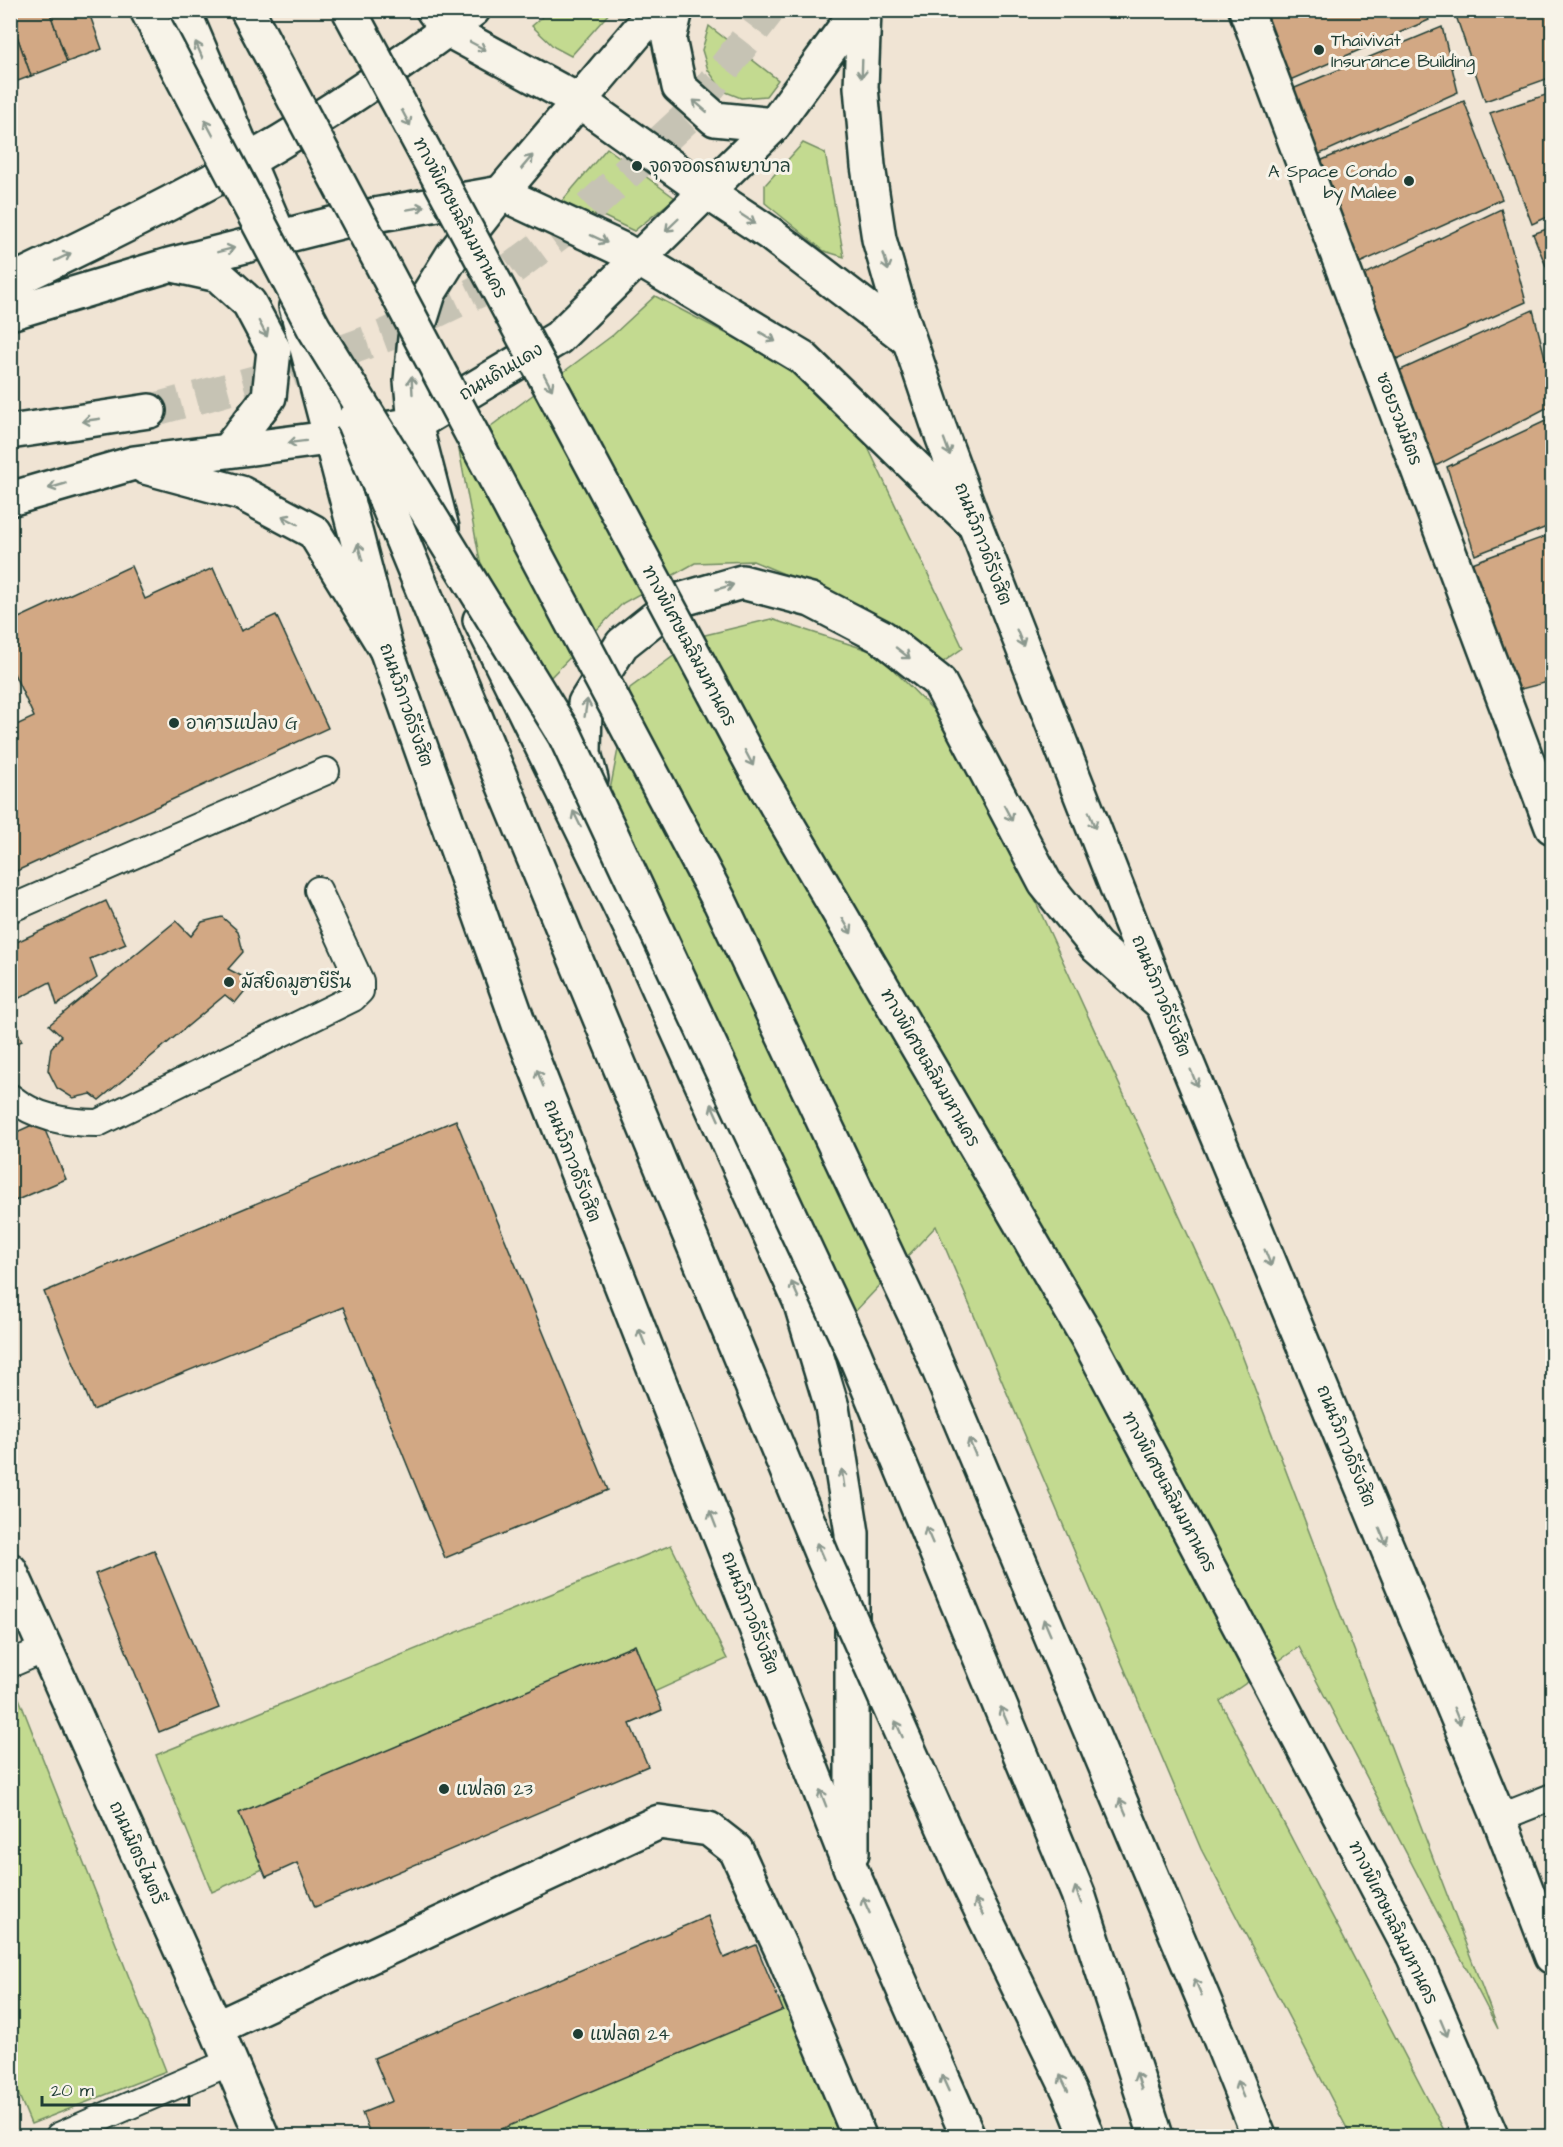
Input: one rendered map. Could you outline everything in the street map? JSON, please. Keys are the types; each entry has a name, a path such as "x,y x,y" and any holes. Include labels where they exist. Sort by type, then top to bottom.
{"main road":[{"path":"147,10 314,328 565,735 854,1353 1074,1883 1156,2136"},
{"name":"ถนนวิภาวดีรังสิต","path":"183,10 279,237 329,438 386,649 520,1027 852,1872 968,2136"},
{"path":"247,10 720,902 924,1334 1259,2136"},
{"name":"ทางพิเศษเฉลิมมหานคร","path":"349,10 754,767 1087,1337 1413,1955 1491,2136"},
{"path":"656,10 501,193 452,256 429,293 415,338 411,380 415,424 448,556 640,947 800,1301 832,1407 852,1533 852,1872"},
{"path":"676,10 669,39 678,87 715,119 774,125"},
{"name":"ถนนดินแดง","path":"10,499 134,464 415,424 558,338 774,125 858,10"},
{"name":"ถนนวิภาวดีรังสิต","path":"864,10 861,87 868,166 879,239 909,340 975,525 1163,1005 1499,1818 1546,1922 1552,1958"},
{"name":"ซอยรวมมิตร","path":"1246,10 1552,827"},
{"path":"10,282 139,220 247,161 347,100 423,49 451,17 579,101 706,192 769,233 909,340"},
{"path":"10,313 169,265 352,219 501,193 638,259 802,357 975,525"},
{"path":"169,265 219,275 249,303 274,350 269,397 228,450"},
{"path":"314,328 824,1560 970,1887 1070,2093 1087,2136"},
{"path":"10,432 149,411"},
{"path":"134,464 241,494 314,532 386,649"},
{"path":"640,947 584,753 585,703 622,644 676,601 742,582 811,600 882,637 939,682 1045,883 1096,946 1163,1005"},
{"name":"ถนนมิตรไมตรี","path":"10,1570 216,2028 262,2136"},
{"path":"216,2028 659,1822 709,1829 736,1850 782,1952 859,2136"}],"lane":[{"path":"10,909 326,771"},
{"path":"10,1097 22,1106 48,1118 73,1123 98,1123 354,999 360,991 360,981 318,890"},
{"path":"10,1664 45,1649"},
{"path":"1499,1818 1552,1797"},
{"path":"59,2136 230,2062"}],"green space":[{"path":"549,11 611,11 571,56 554,47 532,26"},
{"path":"709,26 778,80 766,96 741,98 723,91 708,70 702,50"},
{"path":"803,143 825,153 844,257 824,251 765,203 765,185"},
{"path":"607,148 675,198 634,231 605,217 556,208"},
{"path":"655,296 799,372 864,439 963,648 943,662 866,608 753,561 695,563 623,603 546,682 480,561 459,450 613,335"},
{"path":"771,619 877,653 937,714 1034,898 1237,1342 1498,2029 1299,1647 1220,1701 1447,2136 1351,2136 1201,1849 936,1226 834,1334 610,790 630,688 701,636"},
{"path":"671,1545 727,1659 212,1892 156,1755"},
{"path":"13,1683 166,2071 31,2124 10,2074 10,1684"},
{"path":"789,1996 848,2136 462,2136"}],"building":[{"path":"10,10 49,10 67,62 31,76 10,16"},
{"path":"49,10 88,10 102,49 67,62"},
{"name":"Thaivivat Insurance Building","path":"1264,10 1425,10 1429,20 1290,80"},
{"path":"1454,10 1552,10 1552,77 1485,101"},
{"path":"10,16 31,76 10,84"},
{"path":"1442,27 1458,92 1311,158 1290,90"},
{"path":"1552,93 1552,215 1532,224 1490,113"},
{"name":"A Space Condo by Malee","path":"1464,101 1502,199 1355,265 1315,163"},
{"path":"1501,209 1526,302 1397,359 1363,275"},
{"path":"1552,227 1552,281 1533,234"},
{"path":"1533,310 1552,385 1552,405 1428,470 1392,374"},
{"path":"1552,418 1552,525 1475,555 1447,467"},
{"path":"1552,534 1552,681 1517,690 1461,567"},
{"name":"อาคารแปลง G","path":"131,566 145,599 213,568 241,631 276,615 328,728 10,874 10,728 34,717 10,665 10,622"},
{"path":"106,901 126,944 90,959 97,978 57,1005 50,982 12,1002 10,998 10,945"},
{"path":"222,917 238,931 243,952 228,969 247,979 244,992 235,1003 225,995 99,1100 91,1094 73,1098 57,1088 48,1070 51,1048 61,1036 49,1025 176,921 191,936 202,922"},
{"path":"10,1015 22,1041 10,1046"},
{"path":"456,1120 608,1490 445,1558 343,1307 93,1410 44,1292"},
{"path":"41,1121 66,1179 10,1203 10,1135"},
{"path":"154,1550 219,1708 159,1732 95,1574"},
{"name":"แฟลต 23","path":"635,1645 662,1710 630,1724 648,1766 315,1907 297,1863 266,1877 239,1813"},
{"name":"แฟลต 24","path":"708,1916 724,1958 756,1945 783,2010 485,2136 371,2136 362,2113 392,2101 374,2058"}],"tunnel":[{"path":"149,411 276,376 387,335 487,287 573,223 685,119 769,10"}],"place":[{"name":"Thaivivat Insurance Building","path":"1319,50"},
{"name":"จุดจอดรถพยาบาล","path":"637,166"},
{"name":"A Space Condo by Malee","path":"1409,181"},
{"name":"อาคารแปลง G","path":"174,723"},
{"name":"มัสยิดมูฮายีรีน","path":"229,982"},
{"name":"แฟลต 23","path":"444,1789"},
{"name":"แฟลต 24","path":"578,2034"}]}
